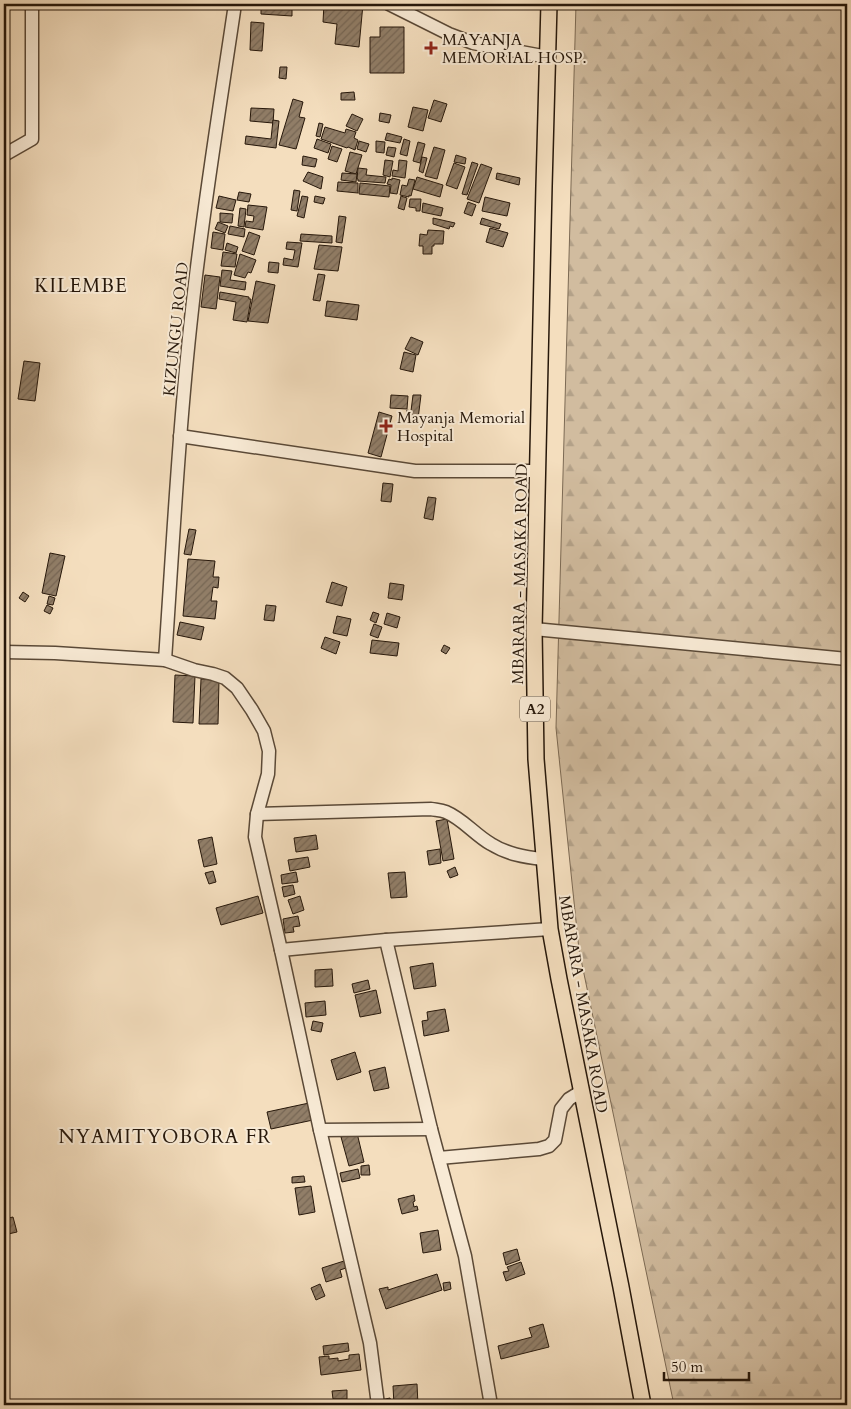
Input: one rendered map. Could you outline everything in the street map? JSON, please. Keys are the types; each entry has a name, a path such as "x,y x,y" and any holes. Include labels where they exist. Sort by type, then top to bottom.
{"main road":[{"name":"MBARARA - MASAKA ROAD","path":"549,4 534,629 536,759 550,929 643,1405"}],"street":[{"path":"4,155 32,139 32,4"},
{"name":"KIZUNGU ROAD","path":"165,660 180,436 194,290 235,4"},
{"path":"389,4 428,25 465,40 548,57"},
{"path":"180,436 415,471 538,471"},
{"path":"534,629 847,659"},
{"path":"4,652 55,653 165,660 213,674 226,678 236,688 264,731 269,751 268,774 257,814 255,837 320,1130 370,1343 378,1405"},
{"path":"257,814 431,809 446,812 490,844 503,850 518,856 543,858"},
{"path":"281,950 386,940 550,929"},
{"path":"386,940 431,1128 465,1256 491,1405"},
{"path":"439,1158 539,1149 549,1146 555,1140 559,1128 561,1109 564,1104 582,1091"},
{"path":"320,1130 431,1128"}],"green space":[{"path":"576,4 847,4 847,1405 674,1405 579,950 556,728"}],"building":[{"path":"261,4 292,4 292,16 261,14"},
{"path":"324,4 363,4 359,47 335,44 337,24 323,22"},
{"path":"251,22 264,23 262,51 250,50"},
{"path":"380,27 404,27 404,73 370,73 370,37 380,37"},
{"path":"280,67 287,67 286,79 279,78"},
{"path":"354,92 355,100 341,100 341,93"},
{"path":"293,99 303,102 299,117 305,118 296,149 279,145"},
{"path":"434,100 447,104 441,122 428,118"},
{"path":"413,107 428,110 423,131 408,127"},
{"path":"251,108 274,109 273,123 250,121"},
{"path":"380,113 391,115 389,123 379,121"},
{"path":"352,114 363,119 357,131 346,126"},
{"path":"273,120 279,121 276,148 245,144 246,136 271,139"},
{"path":"319,123 323,124 320,137 316,136"},
{"path":"325,127 345,133 346,129 356,132 354,138 358,140 355,150 321,139"},
{"path":"387,133 402,137 400,143 385,140"},
{"path":"317,139 331,144 328,153 314,148"},
{"path":"404,139 410,141 407,156 400,154"},
{"path":"359,141 369,144 366,152 357,149"},
{"path":"376,141 385,142 384,153 376,152"},
{"path":"418,142 425,144 420,163 413,161"},
{"path":"332,146 342,149 337,162 328,159"},
{"path":"388,147 396,148 394,157 386,155"},
{"path":"434,147 445,150 437,179 425,176"},
{"path":"350,152 362,155 356,174 345,171"},
{"path":"456,155 466,158 465,164 454,162"},
{"path":"303,156 317,159 315,167 302,165"},
{"path":"422,157 427,158 423,173 419,171"},
{"path":"385,160 393,161 390,177 383,175"},
{"path":"399,160 407,161 405,178 392,176 393,170 398,171"},
{"path":"472,162 478,164 467,195 462,194"},
{"path":"454,163 465,167 457,189 446,185"},
{"path":"481,164 492,168 479,203 467,199"},
{"path":"358,168 367,169 366,175 386,177 385,183 358,181"},
{"path":"308,172 323,177 321,189 303,181"},
{"path":"342,173 357,174 356,182 341,180"},
{"path":"497,173 520,178 519,185 496,179"},
{"path":"417,177 443,185 440,197 413,189"},
{"path":"392,178 400,180 397,194 390,193 391,185 387,184 389,179 392,180"},
{"path":"409,179 415,180 411,196 400,195 402,185 407,186"},
{"path":"338,182 358,183 358,193 337,191"},
{"path":"360,183 390,186 389,197 359,194"},
{"path":"294,190 300,191 297,211 291,210"},
{"path":"239,192 251,194 249,202 237,200"},
{"path":"219,196 236,200 233,211 216,208"},
{"path":"302,196 308,197 304,218 297,216"},
{"path":"315,196 325,198 323,204 314,202"},
{"path":"401,196 407,198 404,210 398,208"},
{"path":"485,197 510,203 507,216 482,211"},
{"path":"410,199 421,199 420,211 409,207"},
{"path":"468,202 476,205 472,216 464,213"},
{"path":"423,203 443,208 441,216 422,212"},
{"path":"248,205 267,207 263,230 245,227 246,221 253,222 254,216 247,215"},
{"path":"240,208 246,209 244,227 238,226"},
{"path":"220,213 233,214 232,223 220,222"},
{"path":"339,216 346,217 342,243 336,242"},
{"path":"433,218 455,223 449,229 433,224"},
{"path":"482,218 501,224 499,229 480,224"},
{"path":"218,222 228,226 225,233 215,229"},
{"path":"230,226 245,229 244,237 228,234"},
{"path":"490,228 508,233 503,247 486,242"},
{"path":"428,230 444,231 443,244 434,244 432,246 432,254 423,254 423,246 419,246 420,234 427,235"},
{"path":"213,232 225,234 223,250 211,248"},
{"path":"249,232 260,236 254,255 242,251"},
{"path":"301,234 332,236 332,243 300,241"},
{"path":"287,242 302,243 298,267 283,265 284,258 293,260 295,250 286,249"},
{"path":"227,243 238,247 236,253 225,250"},
{"path":"319,245 342,247 338,271 314,269"},
{"path":"223,252 237,254 235,267 221,266"},
{"path":"240,254 256,260 251,273 248,272 245,278 234,275"},
{"path":"269,262 279,263 278,273 268,272"},
{"path":"222,270 232,271 230,280 246,282 245,290 220,286"},
{"path":"318,274 325,275 320,301 313,300"},
{"path":"205,275 220,277 216,309 201,307"},
{"path":"256,281 275,285 268,323 248,321"},
{"path":"220,292 249,297 251,299 247,322 233,320 236,302 219,299"},
{"path":"327,301 359,305 357,320 325,316"},
{"path":"411,337 423,342 418,355 405,349"},
{"path":"404,352 416,355 413,372 400,369"},
{"path":"24,361 40,363 35,401 18,399"},
{"path":"391,395 408,396 407,409 390,408"},
{"path":"413,395 421,395 418,419 406,419 407,410 411,411"},
{"path":"379,412 392,416 381,457 368,453"},
{"path":"383,483 393,484 391,502 381,501"},
{"path":"428,497 436,498 433,520 424,518"},
{"path":"189,529 196,530 191,555 184,554"},
{"path":"50,553 65,556 56,596 42,593"},
{"path":"188,559 215,561 213,577 219,577 218,588 213,587 211,601 217,601 215,619 183,616"},
{"path":"332,582 347,587 342,606 326,602"},
{"path":"390,583 404,585 402,600 388,598"},
{"path":"23,592 29,596 25,602 19,598"},
{"path":"49,596 55,598 53,605 47,604"},
{"path":"47,605 53,608 50,614 44,611"},
{"path":"266,605 276,606 274,621 264,620"},
{"path":"373,612 379,614 376,623 370,620"},
{"path":"387,613 400,617 397,628 384,624"},
{"path":"337,616 351,619 347,636 333,633"},
{"path":"180,622 204,627 201,640 177,635"},
{"path":"374,624 382,627 378,638 370,635"},
{"path":"325,637 340,642 336,654 321,648"},
{"path":"372,640 399,643 397,656 370,653"},
{"path":"444,645 450,648 446,654 441,651"},
{"path":"175,675 195,676 193,723 173,722"},
{"path":"201,679 219,680 218,724 199,724"},
{"path":"447,819 454,859 443,861 436,821"},
{"path":"316,835 318,849 296,852 294,838"},
{"path":"212,837 217,864 204,867 198,840"},
{"path":"440,849 441,863 429,865 427,851"},
{"path":"308,857 310,867 290,871 288,860"},
{"path":"455,867 458,875 450,878 447,871"},
{"path":"213,871 216,882 209,884 205,873"},
{"path":"296,872 298,882 282,884 281,875"},
{"path":"405,872 407,897 391,898 388,873"},
{"path":"293,885 295,894 284,897 282,887"},
{"path":"258,896 263,913 221,925 216,908"},
{"path":"300,896 304,910 293,914 288,900"},
{"path":"298,916 300,926 293,927 294,932 285,933 283,919"},
{"path":"433,963 436,986 414,989 410,967"},
{"path":"332,969 333,986 315,987 315,970"},
{"path":"368,980 370,989 354,993 352,984"},
{"path":"376,990 381,1013 360,1017 355,995"},
{"path":"325,1001 326,1015 306,1017 305,1003"},
{"path":"445,1009 449,1031 424,1036 422,1021 428,1020 427,1012"},
{"path":"313,1021 323,1023 321,1032 311,1030"},
{"path":"355,1052 361,1072 337,1080 331,1060"},
{"path":"385,1067 389,1088 374,1091 369,1071"},
{"path":"309,1103 313,1120 271,1129 267,1112"},
{"path":"357,1133 364,1162 349,1166 341,1137"},
{"path":"369,1165 370,1175 361,1175 361,1166"},
{"path":"358,1169 360,1178 342,1182 340,1173"},
{"path":"304,1176 305,1182 292,1183 292,1177"},
{"path":"311,1186 315,1212 299,1215 295,1188"},
{"path":"414,1195 414,1207 417,1206 418,1210 402,1214 398,1199"},
{"path":"13,1217 17,1232 4,1235 4,1219"},
{"path":"438,1230 441,1250 423,1253 420,1233"},
{"path":"517,1249 520,1260 506,1265 503,1253"},
{"path":"344,1261 346,1268 340,1270 342,1277 326,1282 322,1268"},
{"path":"521,1262 525,1274 506,1281 503,1272 509,1271 507,1267"},
{"path":"437,1274 442,1290 386,1309 379,1289 388,1287 388,1290"},
{"path":"450,1282 451,1289 444,1291 443,1283"},
{"path":"320,1284 325,1296 316,1300 311,1288"},
{"path":"543,1324 549,1347 501,1359 498,1346 532,1337 529,1328"},
{"path":"348,1343 349,1351 324,1355 323,1346"},
{"path":"359,1354 361,1370 321,1375 319,1357 329,1356 329,1359 338,1358 338,1361 349,1359 349,1355"},
{"path":"417,1384 418,1405 394,1405 393,1386"},
{"path":"347,1390 347,1399 333,1399 332,1391"},
{"path":"390,1398 392,1405 383,1405 381,1400"}],"place":[{"name":"MAYANJA MEMORIAL HOSP.","path":"431,48"},
{"name":"Mayanja Memorial Hospital","path":"386,426"}],"district":[{"name":"KILEMBE","path":"81,285"},
{"name":"NYAMITYOBORA FR","path":"165,1136"}]}
